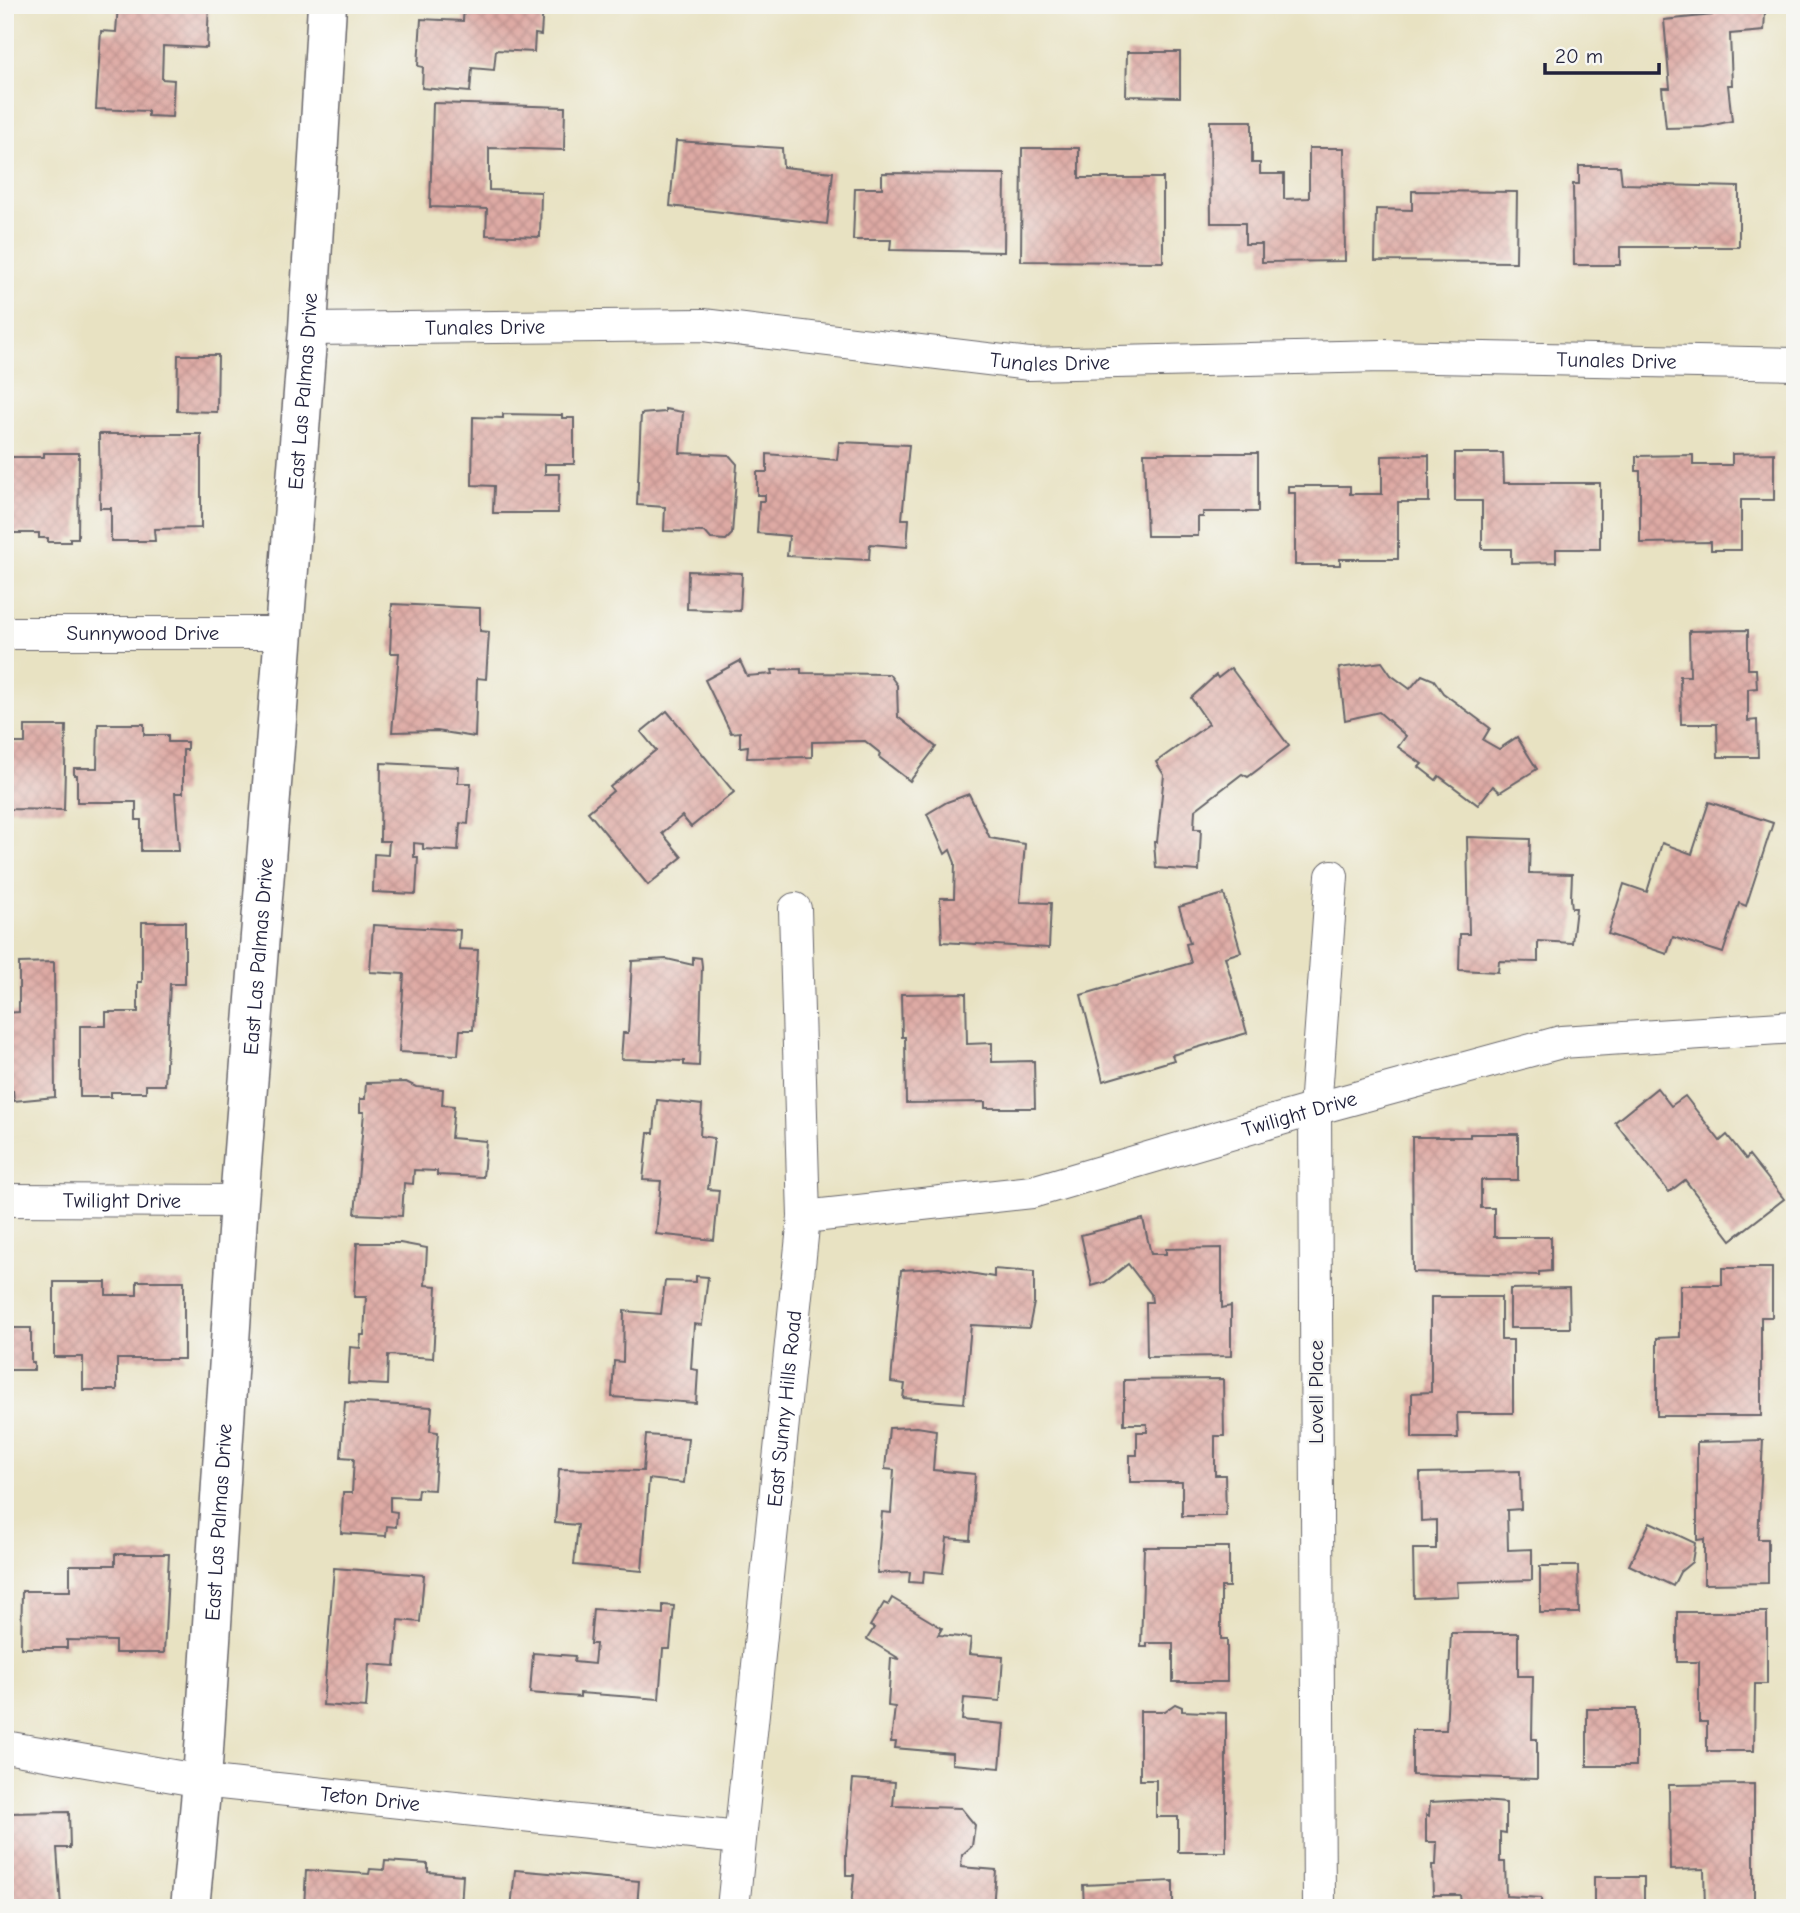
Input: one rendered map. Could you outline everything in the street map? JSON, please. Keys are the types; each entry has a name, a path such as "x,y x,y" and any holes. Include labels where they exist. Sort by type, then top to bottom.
{"street":[{"name":"East Las Palmas Drive","path":"190,1908 202,1781 239,1201 308,329 327,5"},
{"name":"Tunales Drive","path":"308,329 703,325 1029,364 1383,356 1795,364"},
{"name":"Sunnywood Drive","path":"5,633 282,633"},
{"name":"Lovell Place","path":"1319,1908 1315,1109 1332,876"},
{"name":"East Sunny Hills Road","path":"733,1908 804,1217 795,909"},
{"name":"Twilight Drive","path":"804,1217 1032,1192 1315,1109 1561,1042 1795,1027"},
{"name":"Twilight Drive","path":"5,1200 239,1201"},
{"name":"Teton Drive","path":"5,1747 202,1781 739,1838"}],"building":[{"path":"118,5 209,5 207,48 163,46 162,79 174,80 172,117 148,116 148,111 96,109 101,31 116,32"},
{"path":"464,5 543,5 541,35 535,34 534,52 496,50 494,70 472,68 470,92 422,88 423,67 418,66 421,19 463,21"},
{"path":"1711,5 1763,5 1765,13 1764,31 1730,34 1732,85 1728,85 1732,121 1704,127 1666,128 1662,88 1670,88 1664,20 1712,15"},
{"path":"1127,52 1180,52 1180,97 1126,96"},
{"path":"433,103 565,107 564,150 489,148 489,190 541,192 540,237 486,235 487,209 430,207"},
{"path":"1210,121 1252,121 1252,163 1260,163 1260,174 1284,174 1284,199 1309,198 1309,148 1344,148 1345,261 1262,262 1262,244 1245,244 1245,223 1211,223"},
{"path":"676,141 782,148 783,167 833,172 827,224 670,206"},
{"path":"1022,148 1079,148 1079,178 1163,178 1163,262 1021,261"},
{"path":"1579,166 1620,166 1622,184 1739,187 1739,247 1620,247 1620,265 1574,265 1573,184 1579,184"},
{"path":"882,173 1005,174 1004,252 890,250 891,240 853,240 855,188 882,188"},
{"path":"1412,191 1517,192 1516,262 1375,261 1376,209 1412,210"},
{"path":"178,355 218,355 217,412 177,411"},
{"path":"665,409 683,412 680,453 729,455 737,464 732,534 726,540 711,539 705,532 664,531 665,507 637,505 641,414 665,412"},
{"path":"503,414 562,415 562,418 574,418 574,464 545,464 545,474 559,474 558,513 493,513 494,486 472,485 473,417 503,418"},
{"path":"99,434 201,434 201,528 154,529 155,541 111,541 111,508 100,508"},
{"path":"839,442 909,445 902,519 909,519 907,547 870,544 869,560 787,556 789,536 757,533 759,501 765,501 765,495 757,495 757,472 767,472 767,454 837,460"},
{"path":"44,453 79,453 78,538 70,538 70,542 48,542 48,538 39,538 39,533 5,533 7,457 44,457"},
{"path":"1144,453 1258,453 1258,512 1203,512 1203,517 1198,517 1198,536 1147,536"},
{"path":"1455,453 1503,453 1504,483 1600,483 1600,549 1556,549 1556,562 1511,563 1511,549 1482,549 1482,501 1455,501"},
{"path":"1774,453 1774,500 1741,500 1741,550 1711,550 1711,542 1640,543 1640,471 1636,471 1636,456 1693,455 1693,465 1732,465 1732,454"},
{"path":"1429,455 1429,502 1398,502 1398,559 1340,559 1340,565 1295,565 1295,493 1288,493 1288,486 1350,486 1350,494 1382,494 1382,456"},
{"path":"688,571 742,573 740,611 687,609"},
{"path":"392,604 480,608 480,631 489,632 486,679 477,678 475,737 437,731 392,732 399,653 390,653"},
{"path":"1748,630 1748,669 1756,669 1757,688 1748,689 1748,721 1757,720 1758,757 1718,757 1717,724 1681,724 1680,676 1690,676 1689,631"},
{"path":"740,661 747,676 773,674 772,670 801,669 801,673 889,674 897,685 898,717 936,747 910,781 879,757 880,753 865,741 812,742 812,757 747,758 748,746 740,747 740,732 731,733 705,680"},
{"path":"1382,662 1391,675 1410,689 1422,675 1434,680 1443,693 1490,728 1483,740 1499,749 1517,737 1537,769 1500,792 1493,786 1478,805 1439,776 1436,780 1419,767 1422,764 1398,747 1406,736 1379,712 1345,720 1339,668"},
{"path":"1231,668 1289,746 1248,777 1242,774 1195,810 1194,829 1201,829 1199,871 1156,868 1154,842 1157,842 1164,775 1156,762 1209,724 1191,698 1216,675 1218,678"},
{"path":"667,711 734,792 691,827 682,816 662,833 682,857 648,885 588,812 613,791 610,787 656,750 641,732"},
{"path":"98,724 144,724 144,735 168,735 168,742 187,742 187,750 183,750 183,793 175,793 179,851 141,851 141,820 136,820 136,802 77,802 77,775 74,775 74,768 97,768"},
{"path":"25,726 66,726 64,810 5,809 5,737 12,738 12,743 25,743"},
{"path":"381,763 459,767 458,783 471,783 468,824 460,823 458,851 423,849 423,844 414,843 414,857 418,857 416,894 373,892 374,854 388,855 389,841 380,841"},
{"path":"969,794 990,838 1025,844 1020,902 1051,903 1049,948 942,942 940,898 954,898 955,863 950,850 945,854 927,814 947,802"},
{"path":"1709,802 1773,823 1746,906 1739,903 1723,953 1673,937 1667,954 1608,934 1624,884 1647,892 1662,843 1692,854"},
{"path":"1467,837 1530,839 1529,873 1572,874 1572,908 1576,908 1572,943 1538,941 1538,962 1499,961 1498,972 1459,970 1460,934 1469,934"},
{"path":"1224,894 1241,952 1225,957 1247,1033 1172,1055 1174,1060 1103,1081 1081,995 1191,963 1186,944 1190,943 1179,907"},
{"path":"142,922 185,922 185,984 170,984 165,1085 146,1085 146,1092 111,1092 111,1097 80,1097 80,1026 106,1026 106,1012 138,1012 138,982 142,982"},
{"path":"373,925 460,930 459,949 478,950 473,1030 460,1030 458,1055 399,1052 404,974 370,972"},
{"path":"693,957 701,958 702,966 699,1066 684,1065 684,1061 621,1059 623,1033 628,1033 632,961 667,959 693,965"},
{"path":"54,962 55,1097 14,1101 13,1091 5,1091 5,1013 19,1012 19,963"},
{"path":"966,993 967,1044 992,1043 992,1062 1034,1061 1035,1108 985,1108 985,1102 906,1103 901,994"},
{"path":"406,1082 416,1087 443,1089 442,1105 454,1106 451,1138 486,1141 483,1177 437,1175 437,1171 414,1170 413,1184 404,1183 402,1216 355,1214 364,1112 360,1112 360,1099 365,1099 366,1083"},
{"path":"1657,1088 1671,1106 1685,1096 1720,1141 1727,1135 1746,1159 1749,1155 1784,1199 1731,1240 1685,1180 1669,1192 1615,1122"},
{"path":"657,1100 702,1105 700,1136 714,1138 708,1189 719,1190 714,1240 656,1234 661,1181 643,1180 648,1133 654,1133"},
{"path":"1470,1134 1518,1134 1518,1180 1481,1180 1481,1208 1494,1208 1494,1237 1551,1237 1551,1271 1539,1272 1539,1275 1413,1272 1412,1137 1470,1137"},
{"path":"1143,1219 1151,1254 1166,1254 1166,1249 1222,1248 1222,1308 1231,1306 1231,1356 1147,1357 1146,1302 1152,1302 1151,1294 1128,1264 1105,1282 1092,1286 1081,1235"},
{"path":"357,1243 400,1243 427,1248 425,1285 437,1286 433,1358 388,1355 387,1385 348,1383 350,1347 360,1348 361,1335 364,1335 366,1297 354,1297"},
{"path":"939,1268 994,1277 994,1269 1034,1272 1034,1303 1029,1328 971,1325 964,1403 903,1398 905,1384 891,1382 901,1270"},
{"path":"1722,1268 1772,1268 1772,1317 1761,1317 1761,1416 1657,1416 1657,1338 1680,1337 1680,1285 1722,1285"},
{"path":"696,1276 708,1277 702,1325 694,1324 691,1369 698,1370 696,1403 612,1397 614,1361 623,1362 624,1311 661,1314 665,1281 696,1282"},
{"path":"137,1281 184,1281 184,1359 117,1359 117,1390 83,1390 83,1357 54,1357 54,1282 106,1282 106,1295 137,1295"},
{"path":"1569,1288 1570,1328 1510,1328 1510,1289"},
{"path":"1431,1297 1501,1297 1501,1340 1513,1340 1513,1413 1457,1413 1458,1438 1412,1438 1412,1393 1431,1392"},
{"path":"5,1328 31,1328 31,1362 34,1362 34,1370 5,1370"},
{"path":"1223,1379 1224,1436 1215,1436 1215,1475 1225,1475 1226,1516 1182,1516 1182,1482 1130,1482 1130,1455 1137,1455 1137,1432 1147,1432 1147,1424 1124,1424 1124,1380"},
{"path":"345,1402 432,1407 430,1431 438,1432 434,1490 418,1489 417,1498 390,1497 390,1511 397,1512 396,1527 387,1526 386,1536 341,1533 343,1493 352,1493 354,1458 341,1457"},
{"path":"917,1427 936,1430 933,1470 975,1474 970,1540 947,1538 943,1573 924,1571 923,1583 909,1582 910,1572 877,1573 882,1512 891,1513 894,1470 885,1469 889,1428"},
{"path":"646,1435 688,1438 684,1483 649,1479 642,1571 574,1565 578,1525 555,1523 559,1469 643,1471"},
{"path":"1763,1440 1758,1539 1768,1539 1768,1583 1704,1584 1704,1539 1697,1540 1697,1442"},
{"path":"1520,1471 1521,1509 1507,1510 1508,1550 1532,1549 1532,1580 1457,1582 1458,1596 1414,1598 1413,1549 1436,1549 1436,1520 1421,1521 1420,1473"},
{"path":"1650,1522 1695,1543 1692,1562 1680,1572 1673,1586 1629,1565"},
{"path":"1144,1547 1229,1547 1229,1587 1221,1587 1221,1639 1227,1639 1227,1682 1173,1682 1173,1643 1147,1643 1147,1647 1141,1647"},
{"path":"115,1554 169,1554 164,1653 115,1653 115,1641 67,1640 67,1648 21,1648 22,1591 70,1591 70,1565 115,1565"},
{"path":"1540,1566 1578,1566 1579,1613 1540,1613"},
{"path":"334,1568 424,1575 420,1622 399,1620 395,1666 369,1664 366,1708 323,1705"},
{"path":"892,1598 942,1628 938,1635 971,1638 969,1654 1003,1657 1000,1701 964,1698 962,1720 1004,1724 1000,1768 952,1764 952,1753 895,1748 896,1742 891,1742 895,1707 888,1706 891,1658 900,1659 867,1639 874,1628 870,1626 884,1603 888,1605"},
{"path":"663,1605 674,1606 670,1649 663,1649 659,1699 580,1693 580,1697 530,1693 533,1653 575,1656 574,1662 594,1664 596,1644 590,1644 593,1609 663,1614"},
{"path":"1677,1612 1767,1612 1767,1684 1755,1684 1754,1751 1707,1751 1707,1722 1699,1722 1699,1662 1677,1662"},
{"path":"1451,1633 1518,1633 1518,1676 1533,1676 1532,1739 1537,1739 1537,1779 1412,1775 1412,1730 1446,1730"},
{"path":"1175,1704 1182,1707 1182,1711 1226,1713 1226,1852 1178,1852 1178,1817 1156,1817 1156,1780 1140,1780 1140,1711 1165,1711"},
{"path":"1587,1709 1636,1709 1636,1766 1587,1766"},
{"path":"853,1779 895,1782 893,1806 961,1808 975,1825 972,1846 962,1855 961,1867 996,1870 993,1908 851,1908 854,1875 846,1875 846,1853"},
{"path":"1754,1784 1754,1908 1705,1908 1704,1869 1670,1870 1669,1785"},
{"path":"1470,1800 1506,1803 1506,1833 1500,1832 1500,1862 1505,1862 1506,1896 1541,1898 1541,1908 1483,1908 1478,1903 1461,1903 1460,1895 1433,1895 1432,1865 1436,1865 1437,1842 1426,1842 1426,1815 1429,1816 1430,1802"},
{"path":"69,1812 70,1848 57,1848 61,1908 5,1908 5,1813"},
{"path":"385,1861 428,1864 428,1872 463,1875 461,1908 304,1908 306,1870 369,1874 370,1869 384,1870"},
{"path":"515,1870 639,1881 637,1908 511,1908"},
{"path":"1594,1877 1644,1877 1644,1908 1594,1908"},
{"path":"1173,1881 1173,1908 1084,1908 1083,1885"}]}
